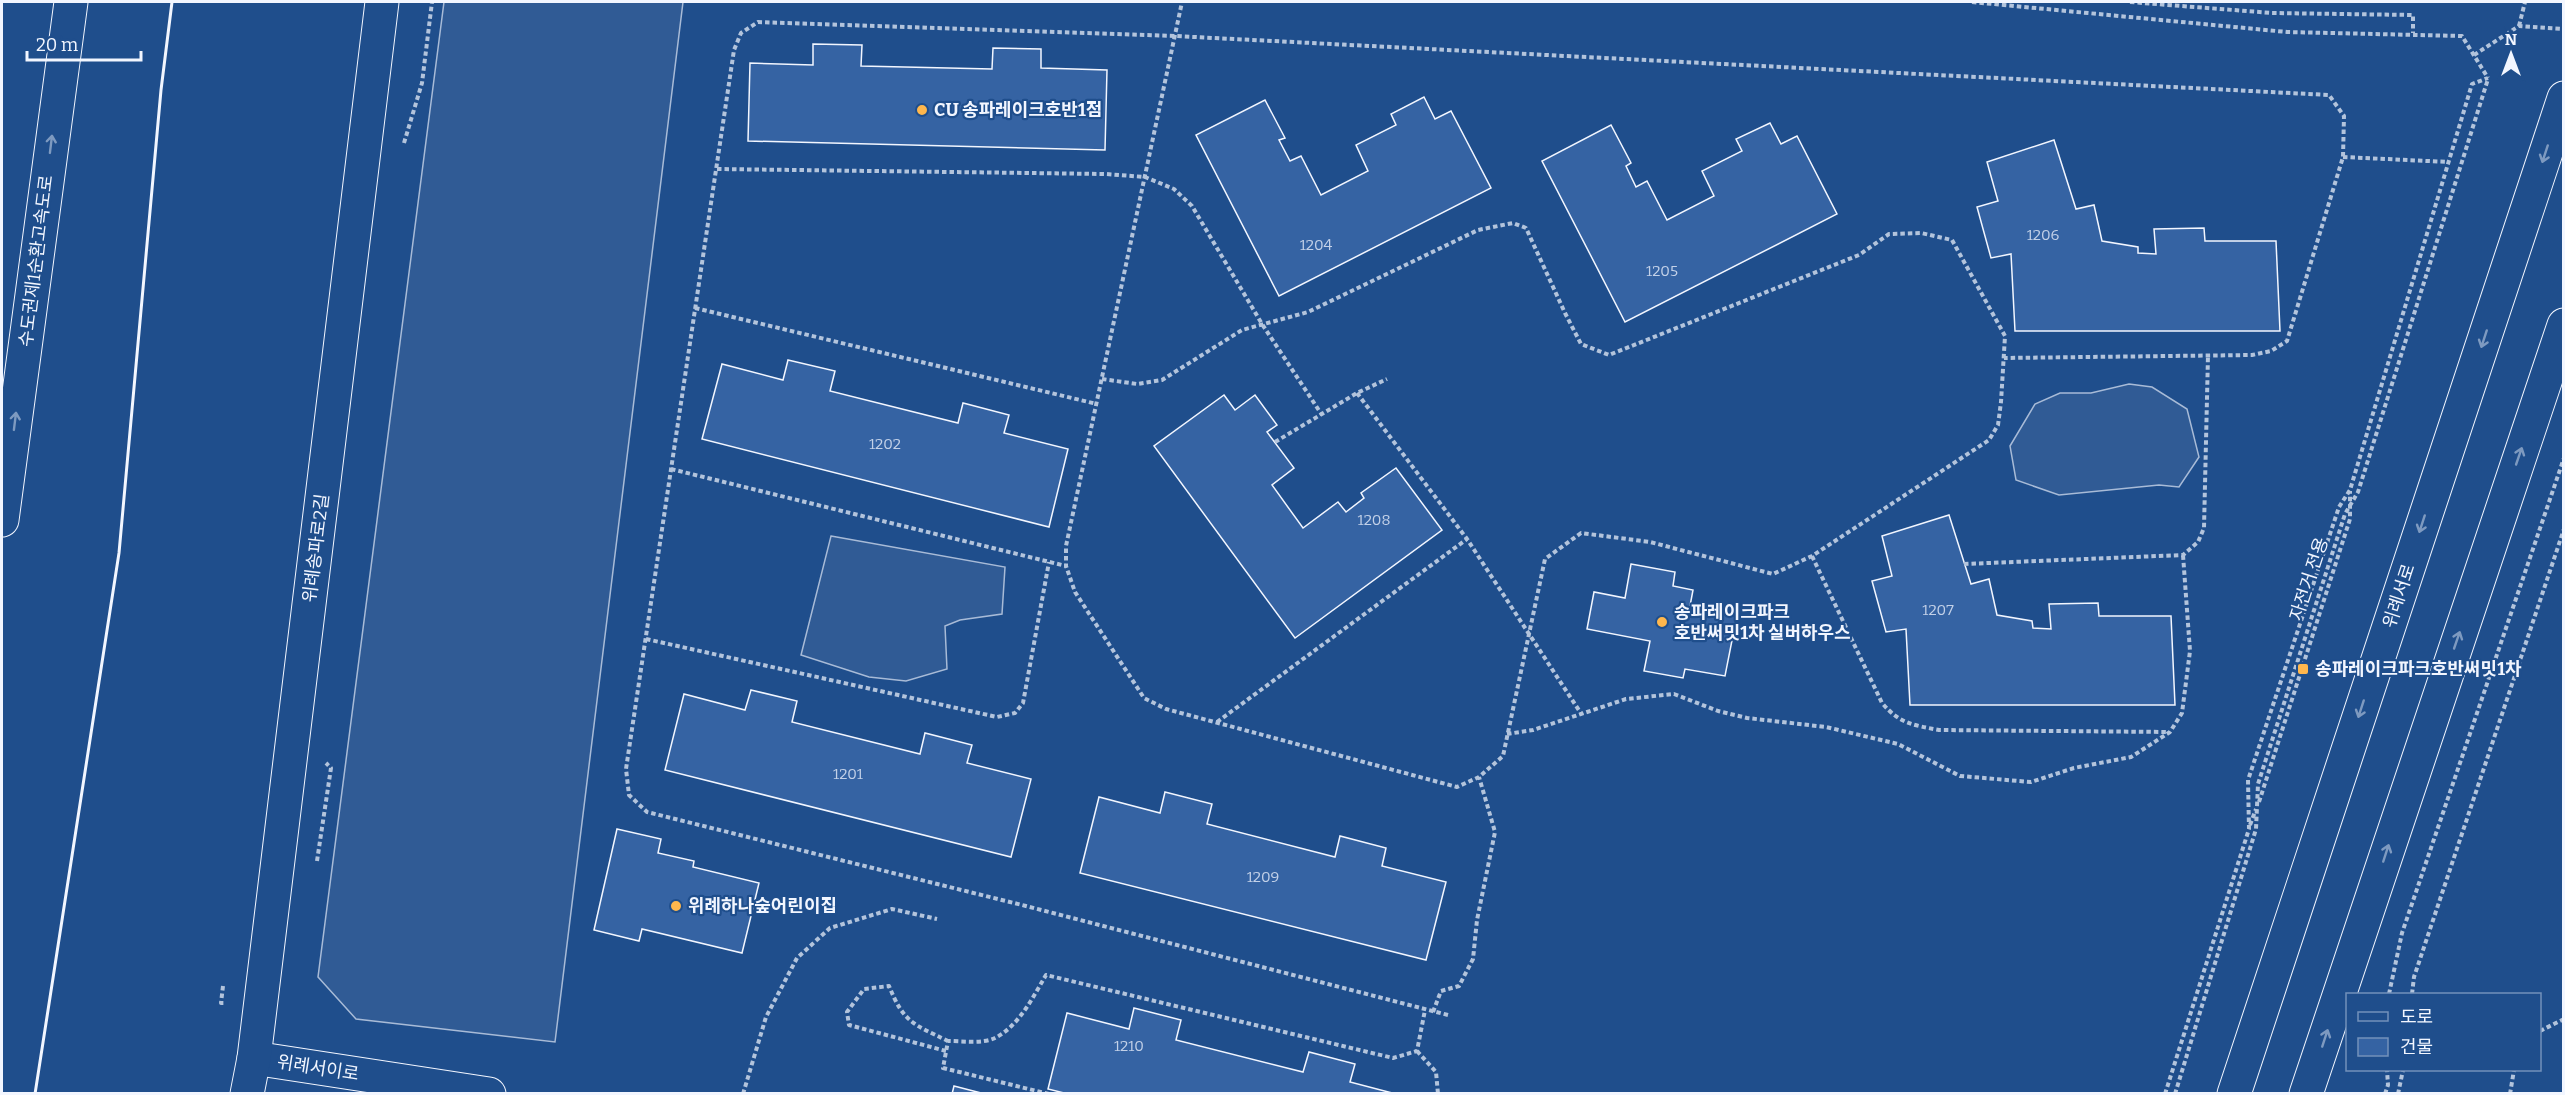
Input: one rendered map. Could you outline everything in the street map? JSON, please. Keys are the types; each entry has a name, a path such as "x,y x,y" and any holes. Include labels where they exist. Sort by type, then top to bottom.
{"main road":[{"name":"수도권제1순환고속도로","path":"2,520 71,2"},
{"name":"위례송파로2길","path":"248,1094 382,2"},
{"name":"위례서로","path":"2234,1094 2564,98"},
{"path":"2307,1094 2564,325"},
{"name":"위례서이로","path":"254,1058 489,1094"}],"path":[{"path":"1102,379 1137,384 1162,380 1242,330 1308,312 1478,230 1513,222 1527,228 1565,314 1581,344 1609,355 1859,255 1889,234 1921,233 1952,240 2005,336 1998,425 1989,440 1812,556 1773,574 1650,542 1581,533 1545,559 1503,756 1479,777 1457,787 1166,709 1144,698 1075,592 1066,566 1066,546 1182,2"},
{"path":"1972,2 2287,32 2414,33 2462,36 2488,78 2472,84 2350,490 2339,507 2248,780 2249,829"},
{"path":"2130,2 2271,14 2414,15 2414,33"},
{"path":"2519,26 2524,2"},
{"path":"1448,1015 1026,906 646,812 629,795 626,769 734,50 741,33 758,22 1175,36 2329,95 2343,116 2343,158 2287,341 2271,351 2252,355 2004,358"},
{"path":"2474,55 2519,26 2564,28"},
{"name":"자전거 전용","path":"2175,1094 2256,829 2258,784 2344,514 2358,492 2488,78"},
{"path":"2343,158 2449,162"},
{"path":"717,169 1106,174 1145,177 1174,189 1192,206 1262,324 1322,415"},
{"path":"695,308 1097,404"},
{"path":"1964,564 2183,555 2198,542 2204,528 2208,355"},
{"path":"1275,442 1357,393 1387,379"},
{"path":"1357,393 1467,539 1582,715"},
{"path":"2389,993 2402,933 2564,458"},
{"path":"671,469 1066,566"},
{"path":"2350,490 2350,506"},
{"path":"2412,993 2414,977 2564,529"},
{"path":"1216,722 1467,539"},
{"path":"1507,734 1533,730 1626,699 1674,694 1718,711 1747,718 1826,727 1898,744 1960,776 2031,782 2074,768 2131,757 2170,732 2182,713 2190,651 2183,555"},
{"path":"1812,556 1882,703 1894,717 1909,724 1939,730 2170,732"},
{"path":"646,639 997,717 1015,713 1023,703 1049,562"},
{"path":"1433,1011 1441,991 1459,986 1473,959 1477,920 1495,832 1479,777"},
{"path":"2165,1094 2258,806"},
{"path":"743,1094 771,1007 797,958 830,927 892,909 937,919"},
{"path":"946,1051 849,1025 847,1011 864,989 889,986 898,1007 911,1023 948,1041 995,1038 1025,1010 1046,975 1393,1058 1417,1051"},
{"path":"1417,1051 1425,1010"},
{"path":"2541,1030 2564,1019"},
{"path":"948,1041 943,1068 1049,1094"},
{"path":"1417,1051 1436,1072 1438,1094"},
{"path":"2385,1094 2388,1085 2387,1071"},
{"path":"2398,1094 2403,1071"},
{"path":"2510,1094 2514,1071"}],"shaded area":[{"path":"444,2 683,2 555,1042 356,1019 318,977"},
{"path":"2129,384 2152,387 2187,409 2199,457 2179,487 2159,485 2059,495 2016,480 2010,446 2035,404 2060,393 2091,393"},
{"path":"831,536 1005,567 1002,614 960,620 945,626 947,669 906,681 869,677 801,655"}],"building":[{"path":"813,44 862,45 861,66 992,69 993,48 1041,49 1041,68 1107,70 1105,150 748,141 750,63 813,65"},
{"path":"1424,97 1435,119 1451,111 1491,188 1279,296 1196,135 1265,100 1285,138 1279,140 1290,161 1301,156 1321,195 1368,171 1356,145 1396,125 1391,114"},
{"path":"1770,123 1781,144 1797,136 1837,214 1625,322 1542,161 1611,125 1631,163 1626,166 1636,187 1647,181 1667,220 1714,196 1702,171 1742,151 1736,139"},
{"path":"2054,140 2076,209 2094,205 2102,241 2138,247 2138,253 2156,254 2154,229 2204,228 2205,241 2276,241 2280,331 2015,331 2011,254 1991,258 1977,207 1998,201 1987,162"},
{"path":"788,360 835,371 830,391 958,423 963,403 1009,415 1004,433 1068,449 1049,527 702,439 722,364 783,380"},
{"path":"1224,395 1235,410 1255,395 1277,425 1267,432 1294,468 1272,485 1303,528 1338,502 1346,512 1364,498 1361,493 1396,468 1442,530 1295,638 1154,446"},
{"path":"1949,515 1971,584 1989,579 1997,615 2032,621 2033,628 2051,629 2049,604 2098,603 2099,616 2171,616 2175,705 1910,705 1906,629 1886,632 1872,581 1892,576 1882,536"},
{"name":"송파레이크파크 호반써밋1차 실버하우스","path":"1631,564 1675,572 1673,586 1693,590 1690,606 1737,615 1725,676 1685,669 1683,678 1644,671 1650,641 1587,629 1594,592 1625,598"},
{"path":"751,690 797,701 792,722 920,754 925,733 972,745 967,763 1031,779 1011,857 665,770 684,694 745,710"},
{"path":"1165,792 1212,804 1207,824 1335,857 1340,836 1386,848 1382,866 1446,882 1426,960 1080,873 1099,797 1160,813"},
{"name":"위례하나숲어린이집","path":"617,829 661,839 658,853 694,861 693,867 759,883 742,953 642,929 639,941 594,930"},
{"path":"1134,1008 1181,1020 1176,1040 1303,1072 1309,1052 1355,1064 1350,1082 1396,1094 1068,1094 1048,1089 1067,1013 1129,1029"},
{"path":"954,1086 985,1094 952,1094"}],"wall":[{"path":"35,1094 119,553 161,90 172,2"}],"place":[{"name":"CU 송파레이크호반1점","path":"922,110"},
{"name":"송파레이크파크 호반써밋1차 실버하우스","path":"1662,622"},
{"name":"송파레이크파크호반써밋1차","path":"2303,669"},
{"name":"위례하나숲어린이집","path":"676,906"}]}
